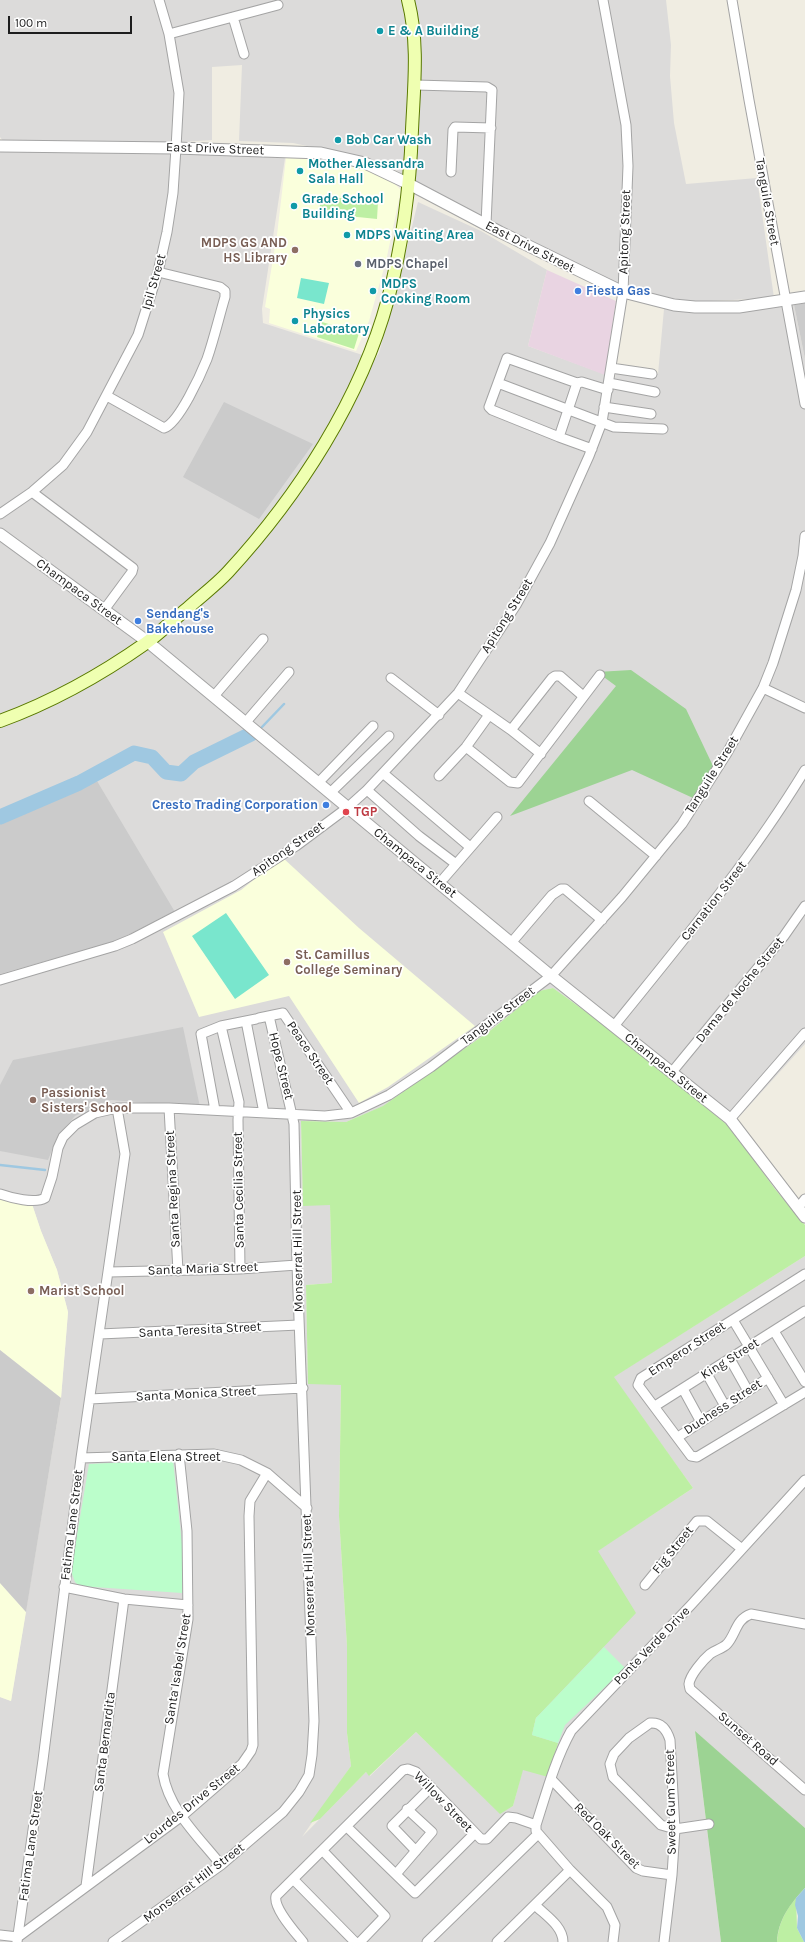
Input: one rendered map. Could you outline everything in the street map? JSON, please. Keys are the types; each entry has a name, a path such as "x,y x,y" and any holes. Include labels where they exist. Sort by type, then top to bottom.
{"main road":[{"path":"0,721 33,708 97,674 148,642 228,572 269,524 323,446 353,393 388,298 407,212 416,85 414,40 408,0"}],"street":[{"name":"Ipil Street","path":"0,514 32,492 63,465 87,432 138,335 158,272 170,215 179,92 169,34 159,0"},
{"name":"Apitong Street","path":"0,980 132,939 234,886 296,846 347,808 367,790 439,715 458,693 516,606 550,543 592,449 602,422 612,368 623,292 628,166 626,125 603,0"},
{"name":"Tanguile Street","path":"732,0 785,300 805,398"},
{"path":"169,34 278,5"},
{"path":"233,17 244,54"},
{"path":"416,85 491,88 493,95 486,224"},
{"path":"451,172 453,130 455,127 491,128"},
{"name":"East Drive Street","path":"0,146 176,148 321,153 365,163 410,184 486,224 623,292 674,305 695,307 739,306 805,297"},
{"path":"107,396 164,428 168,427 182,408 207,359 225,297 225,291 220,287 158,272"},
{"path":"592,449 490,408 489,406 507,358 577,382 655,392"},
{"path":"612,368 652,374"},
{"path":"559,437 577,382"},
{"path":"498,384 614,427 663,430"},
{"path":"604,407 651,414"},
{"path":"32,492 133,568 132,572 104,610"},
{"name":"Champaca Street","path":"0,534 148,642 551,976 730,1119 802,1204 805,1217"},
{"name":"Tanguile Street","path":"0,1194 31,1200 45,1198 52,1177 58,1148 63,1138 75,1125 96,1114 117,1108 169,1108 239,1111 264,1110 293,1115 325,1116 351,1113 389,1095 431,1067 551,976 602,920 682,824 718,768 763,688 792,608 800,572 805,536"},
{"path":"214,696 263,639"},
{"path":"246,722 289,672"},
{"path":"466,747 514,784 518,783 600,675"},
{"path":"510,730 555,676 560,676 583,696"},
{"path":"391,678 439,715"},
{"path":"763,688 805,708"},
{"path":"458,693 541,754"},
{"path":"439,776 466,747 489,715"},
{"path":"318,783 373,726"},
{"path":"330,793 389,736"},
{"name":"Carnation Street","path":"614,1026 717,899 781,810 805,770"},
{"path":"384,774 470,847"},
{"path":"367,790 419,836 456,864"},
{"path":"589,801 656,856"},
{"path":"444,878 497,817"},
{"path":"511,943 552,895 561,889 565,889 602,920"},
{"name":"Dama de Noche Street","path":"672,1072 784,936 805,906"},
{"name":"Peace Street","path":"215,1110 201,1034 204,1031 221,1026 282,1013 351,1113"},
{"name":"Hope Street","path":"269,1016 293,1115"},
{"path":"246,1021 264,1110"},
{"name":"Santa Cecilia Street","path":"221,1026 239,1102 240,1269"},
{"path":"730,1119 805,1033"},
{"name":"Fatima Lane Street","path":"17,1940 42,1768 81,1458 125,1154 117,1108"},
{"name":"Santa Regina Street","path":"169,1108 178,1271"},
{"name":"Monserrat Hill Street","path":"113,1942 221,1865 283,1812 300,1792 310,1770 314,1721 293,1115"},
{"name":"Santa Maria Street","path":"109,1272 240,1269 298,1265"},
{"name":"Emperor Street","path":"805,1274 641,1378 638,1385 691,1456 700,1456 805,1392"},
{"name":"King Street","path":"655,1406 805,1311"},
{"path":"733,1320 784,1405"},
{"name":"Santa Teresita Street","path":"100,1334 300,1325"},
{"path":"774,1331 805,1382"},
{"path":"730,1359 748,1391"},
{"path":"707,1374 725,1406"},
{"name":"Duchess Street","path":"678,1437 768,1378"},
{"name":"Santa Monica Street","path":"90,1399 303,1388"},
{"path":"683,1389 702,1422"},
{"name":"Santa Elena Street","path":"81,1458 179,1454 221,1456 241,1460 267,1473 307,1508"},
{"name":"Santa Isabel Street","path":"179,1454 187,1531 188,1605 187,1625 163,1774 167,1793 182,1816 221,1865"},
{"name":"Lourdes Drive Street","path":"17,1940 86,1886 182,1816 242,1764 252,1749 249,1508 254,1492 267,1473"},
{"name":"Ponte Verde Drive","path":"537,1830 551,1779 571,1731 691,1605 805,1480"},
{"name":"Fig Street","path":"645,1585 697,1522 706,1521 742,1549"},
{"path":"64,1587 124,1599 188,1605"},
{"name":"Santa Bernardita","path":"86,1886 124,1599"},
{"name":"Sunset Road","path":"805,1624 751,1614 745,1616 740,1620 728,1643 709,1656 691,1678 689,1684 690,1689 805,1790"},
{"name":"Sweet Gum Street","path":"664,1942 672,1875 675,1829 670,1740 668,1733 660,1725 650,1723 645,1725 614,1754 610,1768 617,1783 658,1823 675,1829"},
{"name":"Willow Street","path":"347,1827 401,1771 408,1769 416,1772 474,1834 481,1839 487,1839 508,1817 516,1818 537,1830"},
{"name":"Red Oak Street","path":"551,1779 636,1868 652,1873 672,1875"},
{"path":"416,1851 392,1826 407,1809 431,1788"},
{"path":"396,1874 432,1832 407,1809"},
{"path":"675,1829 709,1824"},
{"path":"303,1942 278,1908 276,1900 279,1893 347,1827 413,1892 416,1893 474,1834"},
{"path":"427,1942 537,1830 570,1870 607,1907 611,1913 615,1925 614,1942"},
{"path":"323,1851 385,1916 360,1942"},
{"path":"497,1942 570,1870"},
{"path":"293,1879 355,1942"},
{"path":"535,1905 559,1928 564,1942"},
{"path":"0,1935 17,1940"}],"shaded area":[{"path":"0,0 666,0 671,45 670,76 674,123 686,184 757,178 774,298 690,302 629,290 487,224 382,162 293,143 239,141 242,65 212,67 212,140 168,143 3,141 0,137"},
{"path":"0,148 186,153 285,158 262,309 263,323 375,359 379,353 418,202 481,231 547,270 528,346 615,378 617,366 658,374 664,309 710,313 794,305 805,359 805,1044 730,1127 610,1029 553,988 539,991 491,1030 384,1106 346,1122 301,1121 303,1205 330,1205 332,1283 306,1285 308,1384 341,1384 339,1516 347,1646 347,1733 351,1766 302,1837 366,1772 370,1776 416,1732 500,1813 513,1806 536,1718 597,1551 693,1488 613,1377 805,1256 805,1828 695,1732 721,1942 0,1942 0,1697 11,1701 61,1398 68,1312 57,1270 32,1204 0,1199"},
{"path":"286,158 307,159 369,169 392,181 401,190 386,261 369,321 356,351 269,323 270,309 265,307 277,235"},
{"name":"Fiesta Gas","path":"547,270 616,301 605,375 528,346"},
{"path":"805,303 805,359 794,305"},
{"path":"224,402 313,444 259,519 183,477"},
{"path":"97,781 175,912 113,942 0,974 0,820"},
{"name":"St. Camillus College Seminary","path":"282,857 359,928 475,1026 388,1087 359,1103 289,996 199,1017 163,932 241,890"},
{"path":"183,1027 200,1107 111,1100 75,1116 58,1135 48,1160 0,1151 0,1085 13,1060"},
{"name":"Marist School","path":"0,1199 32,1204 57,1270 68,1312 61,1398 0,1350"},
{"path":"0,1350 61,1398 26,1612 0,1583"},
{"path":"0,1583 26,1612 11,1701 0,1697"}],"green space":[{"path":"321,196 378,202 377,219 319,213"},
{"path":"301,278 329,283 324,304 297,298"},
{"path":"322,322 359,333 354,349 317,337"},
{"path":"631,670 686,709 713,766 693,798 632,770 510,816 616,686 597,672"},
{"path":"226,913 269,975 235,999 192,936"},
{"path":"553,988 610,1029 730,1127 775,1189 805,1225 805,1256 614,1377 693,1488 598,1551 636,1613 536,1718 532,1735 558,1743 548,1777 523,1770 513,1806 500,1814 416,1732 369,1776 366,1772 320,1819 310,1823 351,1766 347,1733 347,1646 339,1516 341,1385 308,1384 306,1285 332,1283 330,1205 303,1206 301,1121 346,1122 383,1106 491,1030 539,991"},
{"path":"173,1460 183,1554 182,1593 79,1586 75,1582 71,1571 89,1464"},
{"path":"604,1647 625,1668 565,1725 558,1743 532,1735 536,1718"},
{"path":"695,1731 805,1828 805,1888 794,1900 782,1919 777,1942 721,1942"},
{"path":"796,1898 797,1928 804,1942 777,1942 783,1918"}],"water":[{"path":"805,1888 804,1942 797,1928 798,1916 795,1905 796,1898"}],"waterway":[{"path":"262,727 284,704"},
{"path":"0,817 79,783 134,753 152,757 166,772 181,774 194,762 251,734"},
{"path":"0,1165 45,1170"}],"place":[{"name":"E & A Building","path":"380,31"},
{"name":"Bob Car Wash","path":"338,140"},
{"name":"Mother Alessandra Sala Hall","path":"300,171"},
{"name":"Grade School Building","path":"294,206"},
{"name":"MDPS Waiting Area","path":"347,235"},
{"name":"MDPS GS AND HS Library","path":"295,250"},
{"name":"MDPS Chapel","path":"358,264"},
{"name":"MDPS Cooking Room","path":"373,291"},
{"name":"Fiesta Gas","path":"578,291"},
{"name":"Physics Laboratory","path":"295,321"},
{"name":"Sendang's Bakehouse","path":"138,621"},
{"name":"Cresto Trading Corporation","path":"326,805"},
{"name":"TGP","path":"346,812"},
{"name":"St. Camillus College Seminary","path":"287,962"},
{"name":"Passionist Sisters' School","path":"33,1100"},
{"name":"Marist School","path":"31,1291"}]}
